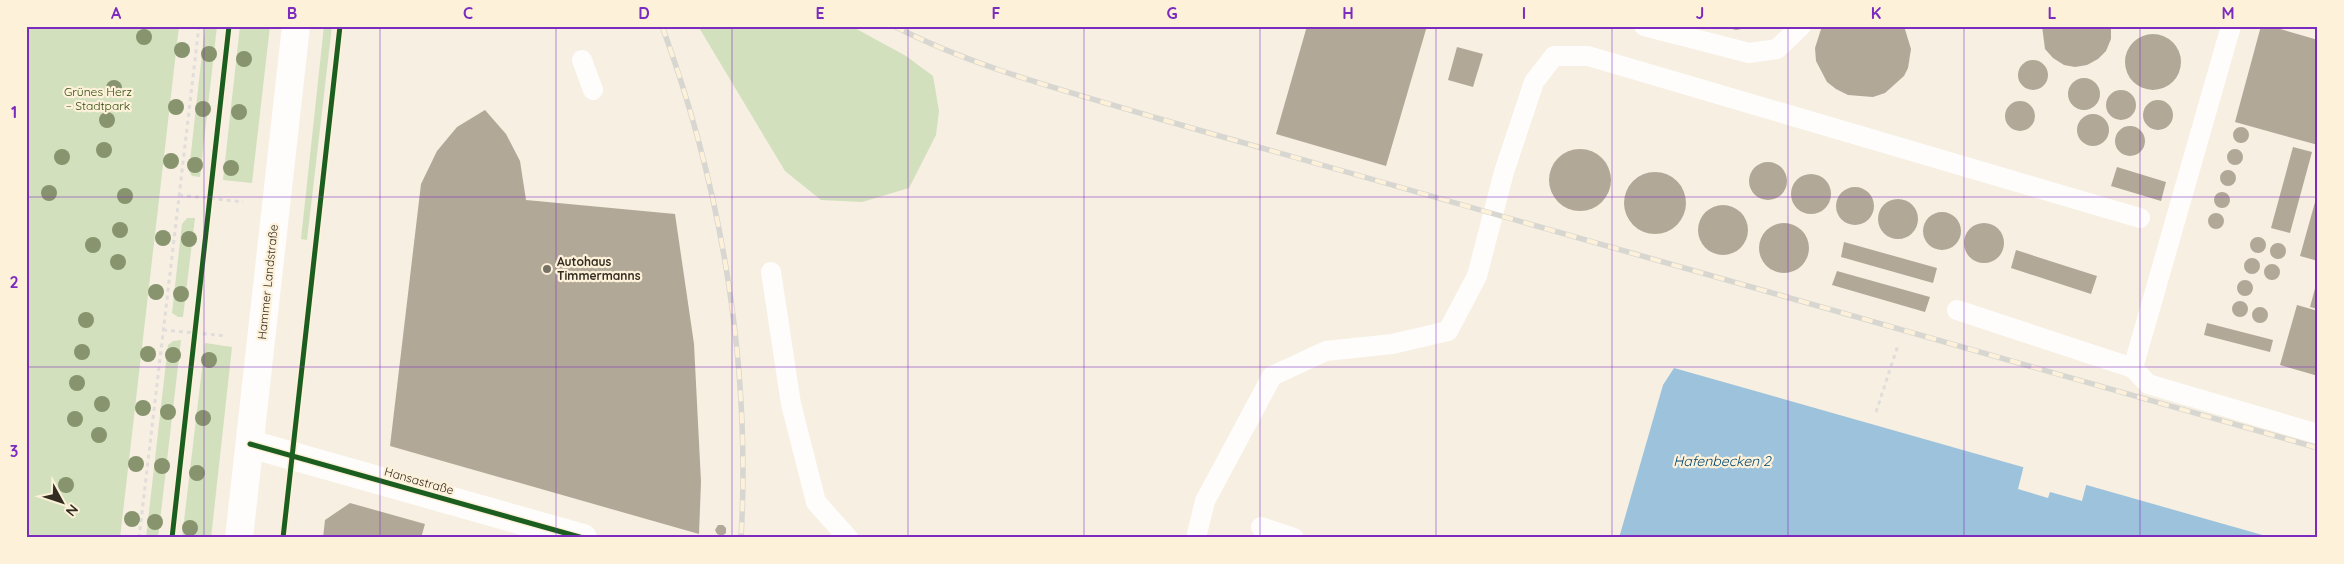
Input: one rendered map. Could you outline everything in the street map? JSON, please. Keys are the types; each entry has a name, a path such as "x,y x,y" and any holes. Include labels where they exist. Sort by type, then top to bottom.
{"main road":[{"name":"Hammer Landstraße","path":"239,538 296,26"},
{"name":"Hansastraße","path":"250,444 583,538"}],"lane":[{"path":"1644,26 1749,53 1777,49 1801,26"},
{"path":"2133,368 2231,26"},
{"path":"1196,538 1205,501 1272,376 1326,350 1392,344 1448,331 1476,276 1504,172 1534,82 1554,56 1588,56 2140,218"},
{"path":"582,60 593,90"},
{"path":"770,272 791,404 816,502 848,538"},
{"path":"1957,310 2133,368 2148,384 2318,434"},
{"path":"1261,527 1294,538"}],"path":[{"path":"140,538 199,26"},
{"path":"208,208 210,189"},
{"path":"179,195 244,202 243,212"},
{"path":"193,343 195,323"},
{"path":"164,330 230,336"},
{"path":"1876,412 1898,344"}],"green space":[{"name":"Grünes Herz – Stadtpark","path":"26,26 179,26 120,538 26,538"},
{"path":"205,26 217,26 200,177 192,176 189,171"},
{"path":"240,26 270,26 252,183 223,180"},
{"path":"324,26 332,26 307,240 301,239"},
{"path":"698,26 851,26 906,56 933,76 939,111 936,135 909,188 862,202 821,200 785,171"},
{"path":"187,218 195,218 183,317 178,317 172,313 182,224"},
{"path":"181,340 158,538 146,538 168,345 173,341"},
{"path":"205,343 232,347 211,538 182,538"}],"water":[{"name":"Hafenbecken 2","path":"1674,368 2273,538 1619,538 1663,385"}],"pier":[{"path":"2024,465 2087,482 2082,501 2050,492 2048,498 2018,489"}],"building":[{"path":"1307,26 1427,26 1386,166 1276,134"},
{"path":"1721,26 1752,26 1752,27 1736,30"},
{"path":"1822,26 1904,26 1911,49 1908,68 1904,76 1885,93 1873,97 1848,95 1836,89 1827,82 1816,61 1815,48"},
{"path":"2042,26 2111,26 2111,39 2106,51 2098,59 2087,65 2075,67 2064,65 2053,58 2045,49"},
{"path":"2261,26 2270,26 2318,40 2318,145 2235,122"},
{"path":"2147,34 2159,34 2169,38 2177,46 2181,62 2177,78 2169,86 2159,90 2147,90 2137,86 2129,78 2125,68 2125,56 2129,46 2137,38"},
{"path":"1457,47 1483,54 1473,87 1448,80"},
{"path":"2033,60 2044,64 2048,75 2044,86 2033,90 2022,86 2018,75 2022,64"},
{"path":"2084,78 2095,83 2100,94 2095,105 2084,110 2073,105 2068,94 2073,83"},
{"path":"2121,90 2132,94 2136,105 2132,116 2121,120 2110,116 2106,105 2110,94"},
{"path":"2158,100 2169,104 2173,115 2169,126 2158,130 2147,126 2143,115 2147,104"},
{"path":"2020,101 2031,105 2035,116 2031,127 2020,131 2009,127 2005,116 2009,105"},
{"name":"Autohaus Timmermanns","path":"485,110 506,134 520,161 526,200 675,214 694,344 701,482 699,534 390,446 421,184 437,151 457,127"},
{"path":"2093,114 2104,119 2109,130 2104,141 2093,146 2082,141 2077,130 2082,119"},
{"path":"2130,126 2141,130 2145,141 2141,152 2130,156 2119,152 2115,141 2119,130"},
{"path":"2241,127 2249,135 2241,143 2233,135"},
{"path":"2293,147 2312,152 2290,233 2271,228"},
{"path":"1580,149 1592,152 1602,158 1608,168 1611,180 1608,192 1602,202 1592,208 1580,211 1568,208 1558,202 1552,192 1549,180 1552,168 1558,158 1568,152"},
{"path":"2235,149 2243,157 2235,165 2227,157"},
{"path":"1768,162 1781,168 1787,181 1781,194 1768,200 1755,194 1749,181 1755,168"},
{"path":"2117,167 2166,182 2161,201 2111,186"},
{"path":"2228,170 2234,172 2236,178 2234,184 2228,186 2222,184 2220,178 2222,172"},
{"path":"1655,172 1667,175 1677,181 1683,191 1686,203 1683,215 1677,225 1667,231 1655,234 1643,231 1633,225 1627,215 1624,203 1627,191 1633,181 1643,175"},
{"path":"1807,174 1815,174 1822,177 1828,183 1831,194 1828,205 1822,211 1815,214 1807,214 1800,211 1794,205 1791,198 1791,190 1794,183 1800,177"},
{"path":"1855,187 1868,193 1874,206 1868,219 1855,225 1842,219 1836,206 1842,193"},
{"path":"2222,192 2230,200 2222,208 2214,200"},
{"path":"2318,195 2318,261 2300,256"},
{"path":"1894,199 1902,199 1909,202 1915,208 1918,219 1915,230 1909,236 1902,239 1894,239 1887,236 1881,230 1878,223 1878,215 1881,208 1887,202"},
{"path":"1723,205 1733,207 1741,212 1746,220 1748,230 1746,240 1741,248 1733,253 1723,255 1713,253 1705,248 1700,240 1698,230 1700,220 1705,212 1713,207"},
{"path":"1942,212 1955,218 1961,231 1955,244 1942,250 1929,244 1923,231 1929,218"},
{"path":"2213,213 2219,213 2224,218 2222,227 2213,229 2208,224 2208,218"},
{"path":"1784,223 1794,225 1802,230 1807,238 1809,248 1807,258 1802,266 1794,271 1784,273 1774,271 1766,266 1761,258 1759,248 1761,238 1766,230 1774,225"},
{"path":"1984,223 1998,229 2004,243 1998,257 1984,263 1970,257 1964,243 1970,229"},
{"path":"2258,237 2264,239 2266,245 2264,251 2258,253 2252,251 2250,245 2252,239"},
{"path":"1844,242 1937,268 1933,283 1841,257"},
{"path":"2278,243 2284,245 2286,251 2284,257 2278,259 2272,257 2270,251 2272,245"},
{"path":"2016,250 2097,276 2091,294 2011,268"},
{"path":"2252,258 2258,260 2260,266 2258,272 2252,274 2246,272 2244,266 2246,260"},
{"path":"2272,264 2278,266 2280,272 2278,278 2272,280 2266,278 2264,272 2266,266"},
{"path":"1837,271 1930,297 1925,312 1832,285"},
{"path":"2245,280 2251,282 2253,288 2251,294 2245,296 2239,294 2237,288 2239,282"},
{"path":"2318,281 2318,309 2310,307"},
{"path":"2240,301 2246,303 2248,309 2246,315 2240,317 2234,315 2232,309 2234,303"},
{"path":"2297,305 2318,311 2318,376 2280,365"},
{"path":"2260,307 2266,309 2268,315 2266,321 2260,323 2254,321 2252,315 2254,309"},
{"path":"2207,323 2273,340 2270,352 2204,335"},
{"path":"350,503 425,524 421,538 323,538 325,520"},
{"path":"718,525 723,525 726,528 726,533 722,536 717,534 715,530"}],"railway":[{"path":"662,26 701,150 728,278 741,408 743,473 741,538"},
{"path":"894,26 958,55 991,67 1160,119 2318,448"}],"cycle path":[{"path":"172,538 229,26"},
{"path":"283,538 340,26"},
{"path":"250,444 583,538"}],"place":[{"name":"Autohaus Timmermanns","path":"547,269"}]}
